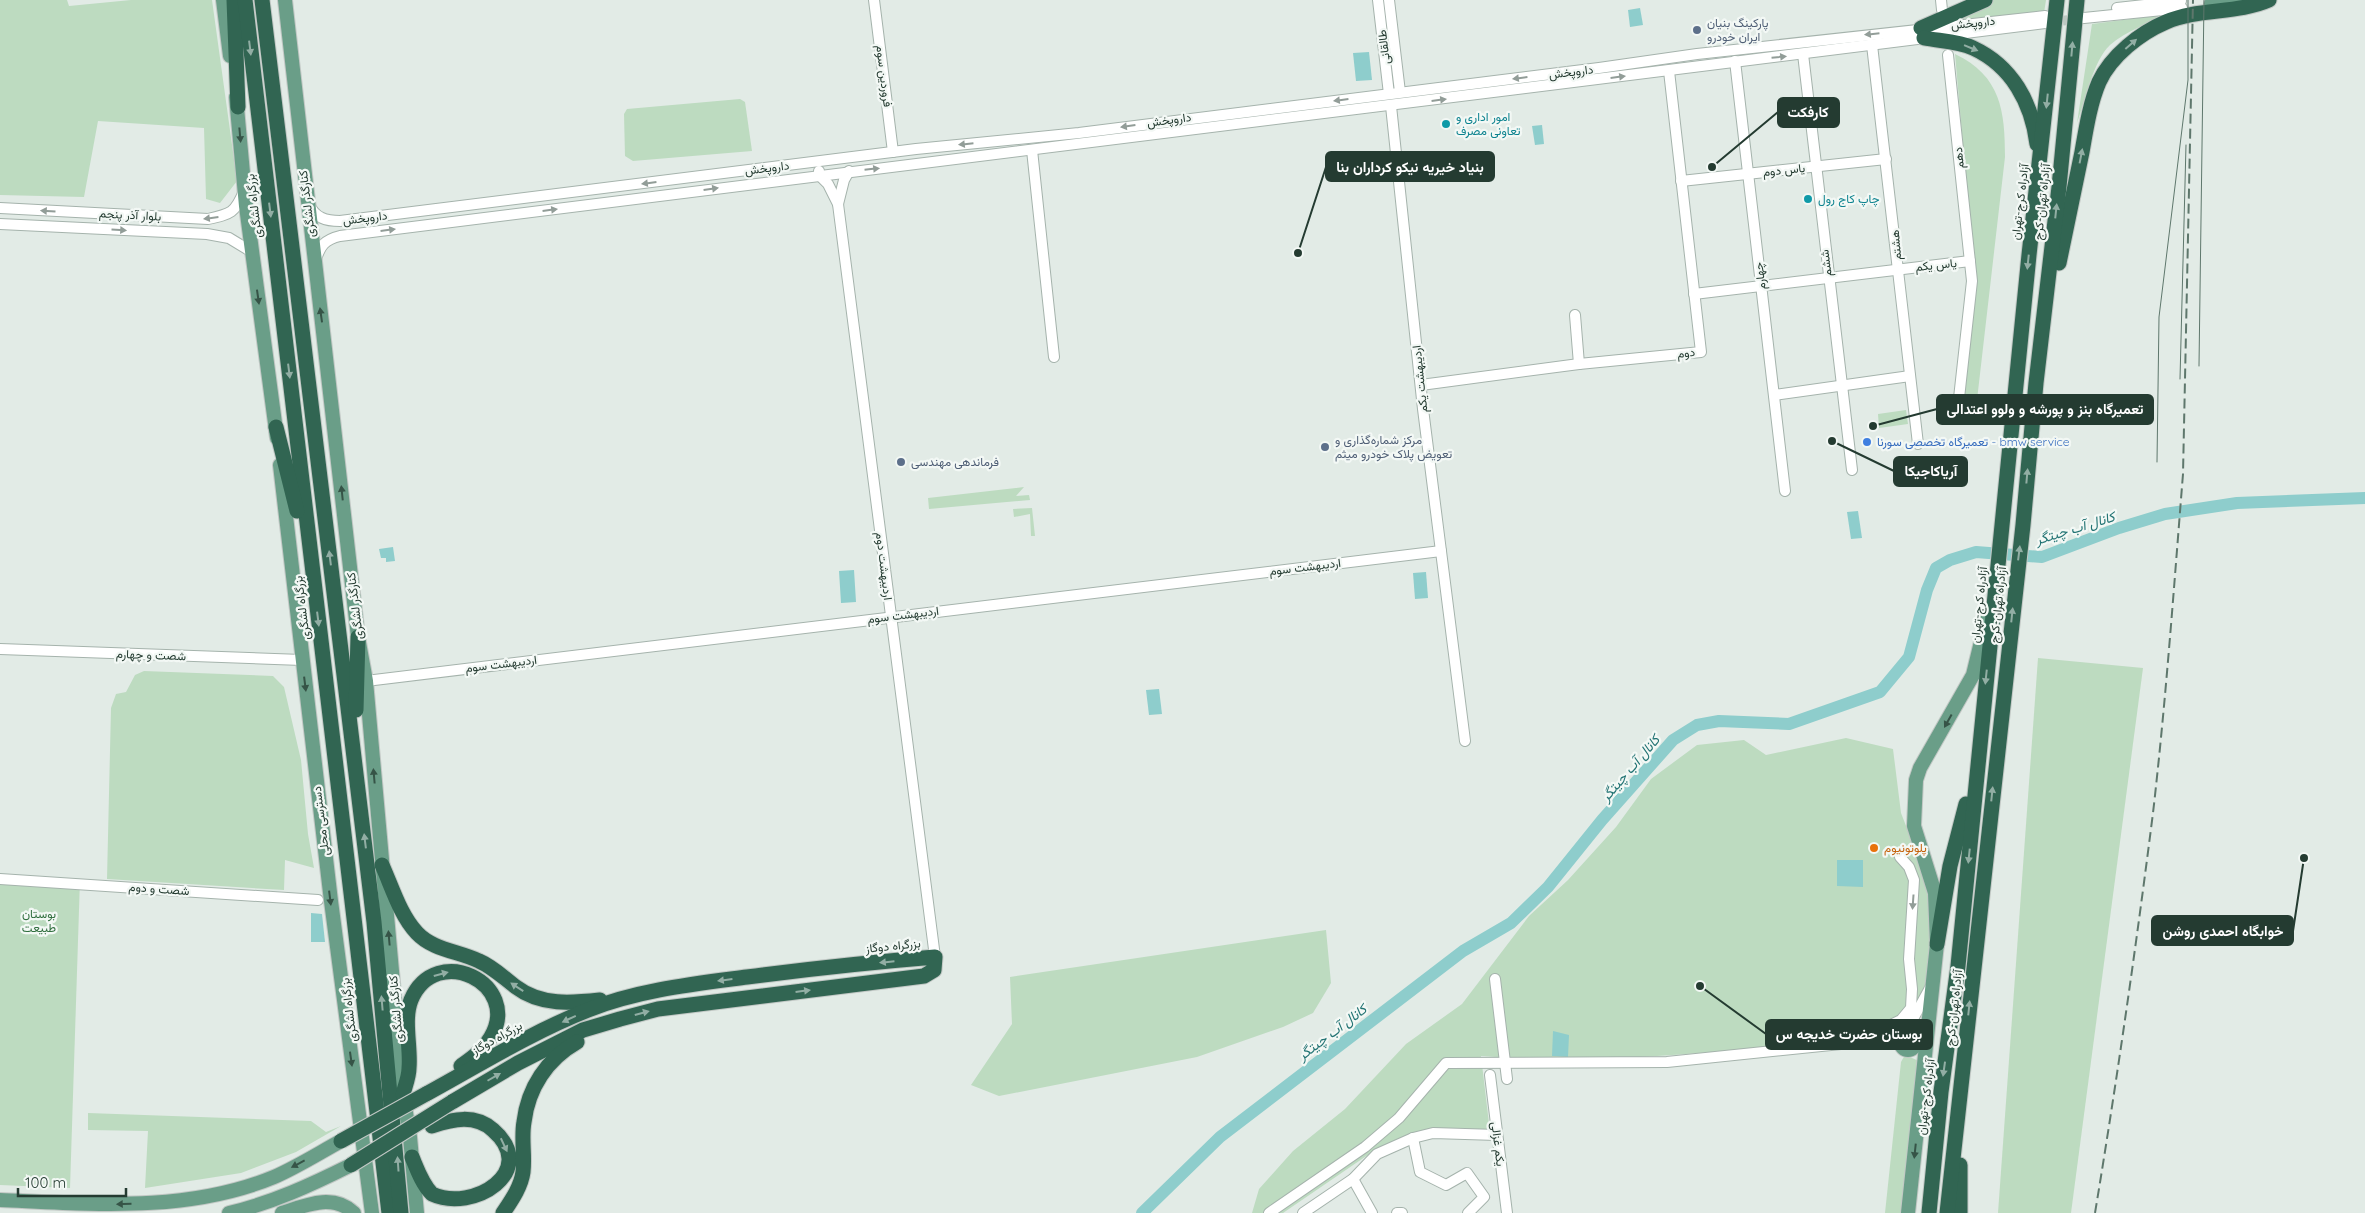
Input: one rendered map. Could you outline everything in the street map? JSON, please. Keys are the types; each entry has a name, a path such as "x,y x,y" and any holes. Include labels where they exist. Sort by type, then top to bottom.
{"highway":[{"path":"234,0 238,107"},
{"name":"بزرگراه لشگری","path":"245,0 389,1213"},
{"path":"262,0 374,922 401,1213"},
{"path":"1922,33 1985,0"},
{"name":"آزادراه کرج-تهران","path":"1929,1213 1941,1092 1958,966 2029,255 2057,0"},
{"path":"2044,323 2061,255 2087,123 2100,81 2115,58 2145,32 2165,22 2181,16 2246,6 2269,0"},
{"name":"آزادراه تهران-کرج","path":"1947,1213 2023,525 2036,383 2081,10"},
{"path":"1922,33 1972,48 1988,56 2012,79 2025,98 2033,119 2037,142 2038,183"},
{"path":"276,427 314,585"},
{"path":"356,774 358,638"},
{"path":"1937,944 1950,866 1978,762"},
{"path":"382,865 406,920 417,934 431,944 479,961 518,989 540,999 565,1003 632,996"},
{"name":"بزرگراه دوگاز","path":"341,1141 534,1035 588,1010 632,996 688,985 751,976 936,957 934,970 924,976 658,1009 583,1030 518,1063 351,1165"},
{"path":"403,1094 409,1069 408,1019 411,1000 421,985 432,976 459,971 472,975 486,986 495,1002 496,1020 492,1036 480,1052 426,1094"},
{"path":"503,1213 514,1196 523,1173 523,1123 529,1099 537,1079 552,1060 570,1046 620,1019"},
{"path":"375,1150 449,1120 468,1119 487,1125 502,1138 509,1157 508,1173 503,1186 494,1197 478,1207 462,1210 446,1205 432,1194 412,1157"},
{"path":"1956,1128 1960,1159 1960,1213"}],"main road":[{"path":"223,0 238,107 244,190 276,427"},
{"name":"کنارگذر لشگری","path":"285,0 358,638 366,681 403,1094 412,1157 417,1213"},
{"path":"2212,4 2243,0"},
{"name":"دسترسی محلی","path":"276,427 331,901 372,1213"},
{"path":"1908,1213 1909,1044 1928,1033 1937,944 1935,893 1914,826 1916,780 1920,768 1973,675 1997,576"},
{"path":"0,1200 107,1204 176,1201 215,1195 274,1177 341,1141"},
{"path":"228,1213 251,1208 298,1192 351,1165"},
{"path":"282,1213 317,1202 330,1202 347,1206 354,1213"}],"street":[{"name":"فروردین سوم","path":"874,0 894,152"},
{"name":"طالقانی","path":"1378,0 1389,94"},
{"name":"طالقانی","path":"1389,0 1400,92"},
{"path":"2081,10 2182,5"},
{"name":"داروپخش","path":"306,196 312,210 318,216 331,221 340,221 894,152 1079,132 1389,94 1696,54 1922,33 2045,19"},
{"name":"داروپخش","path":"314,264 321,244 328,239 340,236 849,171 1803,54 1872,45 1922,33"},
{"name":"هشتم","path":"1872,45 1918,444"},
{"path":"1695,67 1690,61 1696,54"},
{"name":"ششم","path":"1803,54 1814,166 1852,470"},
{"name":"دهم","path":"1948,55 1972,281 1958,407"},
{"name":"چهارم","path":"1736,61 1785,491"},
{"path":"1599,68 1600,80"},
{"name":"دوم","path":"1420,385 1579,364 1701,352 1669,71"},
{"name":"اردیبهشت یکم","path":"1391,106 1420,385 1465,741"},
{"path":"1032,150 1054,357"},
{"name":"یاس دوم","path":"1681,181 1886,159"},
{"path":"819,175 820,161"},
{"name":"اردیبهشت دوم","path":"838,204 844,180 849,171"},
{"name":"اردیبهشت دوم","path":"819,175 828,184 838,204 936,957"},
{"name":"بلوار آذر پنجم","path":"0,208 208,219 226,215 237,209 244,190"},
{"path":"340,221 336,231 340,236"},
{"name":"بلوار آذر پنجم","path":"0,224 207,234 228,238 252,252"},
{"name":"یاس یکم","path":"1694,294 1970,261"},
{"path":"1575,315 1579,364"},
{"path":"1774,395 1910,376"},
{"name":"اردیبهشت سوم","path":"366,681 1441,551"},
{"name":"شصت و چهارم","path":"0,649 302,660"},
{"path":"1852,1042 1901,1020 1911,1008 1912,989 1909,959 1914,880 1909,867 1900,857"},
{"name":"شصت و دوم","path":"0,879 318,900"},
{"path":"1495,979 1506,1079"},
{"path":"1269,1213 1365,1147 1399,1118 1446,1063 1666,1062 1852,1042 1909,1044 1908,1028 1933,983"},
{"name":"یکم غزالی","path":"1490,1075 1507,1213"},
{"path":"1303,1213 1353,1179 1377,1154 1413,1138 1433,1133 1497,1135"},
{"path":"1413,1138 1420,1172 1446,1185 1466,1173 1484,1197 1468,1213"},
{"path":"1353,1179 1372,1213"},
{"path":"1397,1213 1402,1213"}],"green space":[{"path":"0,0 67,0 69,6 131,0 212,0 237,181 220,203 206,199 204,128 98,121 84,197 0,195"},
{"path":"1993,0 2046,0 2044,13 1959,19"},
{"path":"2168,14 2123,36 2104,52 2094,71 2077,123 2092,24"},
{"path":"1955,54 1982,73 1991,84 2001,110 2005,140 2005,157 1977,400 1969,415 1959,425 1975,281"},
{"path":"740,99 745,102 752,151 633,161 625,156 624,114 627,109"},
{"path":"1906,410 1908,424 1879,428 1878,414"},
{"path":"1024,487 1016,496 1029,495 1030,500 929,509 928,498"},
{"path":"1032,508 1035,536 1031,536 1030,514 1014,517 1013,509"},
{"path":"2038,658 2143,668 2071,1213 1998,1213"},
{"path":"144,671 273,676 284,687 301,760 308,834 314,868 285,860 284,890 107,879 111,708 116,694 126,692 135,675"},
{"path":"1846,738 1893,749 1901,813 1927,880 1933,949 1931,970 1920,1003 1911,1021 1892,1035 1738,1050 1584,1059 1532,1059 1481,1056 1490,1132 1426,1129 1378,1148 1283,1213 1252,1213 1259,1189 1293,1151 1345,1109 1406,1044 1462,1004 1529,916 1568,880 1616,827 1651,779 1697,745 1744,740 1766,755"},
{"name":"بوستان طبیعت","path":"0,875 80,879 70,1188 0,1185"},
{"path":"1326,930 1331,983 1313,1013 1283,1027 1197,1057 999,1096 971,1085 1012,1024 1010,977"},
{"path":"1905,1055 1919,1061 1904,1213 1885,1213 1901,1062"},
{"path":"88,1113 311,1121 326,1132 341,1126 296,1152 241,1173 145,1188 148,1131 88,1130"}],"water":[{"path":"1640,8 1643,25 1630,27 1628,10"},
{"path":"1369,52 1372,80 1356,81 1353,53"},
{"path":"1542,125 1544,144 1535,145 1532,126"},
{"path":"1858,511 1862,538 1851,539 1847,512"},
{"path":"393,547 395,561 386,562 386,558 381,558 379,549"},
{"path":"854,570 856,602 841,603 839,571"},
{"path":"1426,572 1428,598 1415,599 1413,573"},
{"path":"1159,689 1162,714 1149,715 1146,690"},
{"path":"1837,860 1863,860 1863,887 1837,886"},
{"path":"311,913 322,914 325,942 311,942"},
{"path":"1553,1031 1569,1035 1568,1057 1552,1056"}],"waterway":[{"name":"کانال آب چیتگر","path":"1142,1213 1220,1137 1463,951 1511,923 1548,887 1602,820 1673,740 1697,725 1719,721 1789,724 1880,692 1909,657 1927,590 1936,568 1950,560 1976,552 2042,557 2119,528 2165,514 2237,503 2365,498"}],"tunnel":[{"path":"2048,22 2081,19"}],"tram line":[{"path":"2157,462 2159,317 2188,80 2188,0"},
{"path":"2199,366 2204,0"},
{"path":"2180,379 2186,145"}],"railway":[{"path":"2095,1213 2126,1013 2153,813 2173,601 2183,474 2193,0"}],"place":[{"name":"پارکینگ بنیان ایران خودرو","path":"1697,30"},
{"name":"امور اداری و تعاونی مصرف","path":"1446,124"},
{"name":"کارفکت","path":"1712,167"},
{"name":"چاپ کاج رول","path":"1808,199"},
{"name":"بنیاد خیریه نیکو کرداران بنا","path":"1298,253"},
{"name":"تعمیرگاه بنز و پورشه و ولوو اعتدالی","path":"1873,426"},
{"name":"آریاکاجیکا","path":"1832,441"},
{"name":"تعمیرگاه تخصصی سورنا - bmw service","path":"1867,442"},
{"name":"مرکز شماره‌گذاری و تعویض پلاک خودرو میثم","path":"1325,447"},
{"name":"فرماندهی مهندسی","path":"901,462"},
{"name":"پلوتونیوم","path":"1874,848"},
{"name":"خوابگاه احمدی روشن","path":"2304,858"},
{"name":"بوستان حضرت خدیجه س","path":"1700,986"}]}
